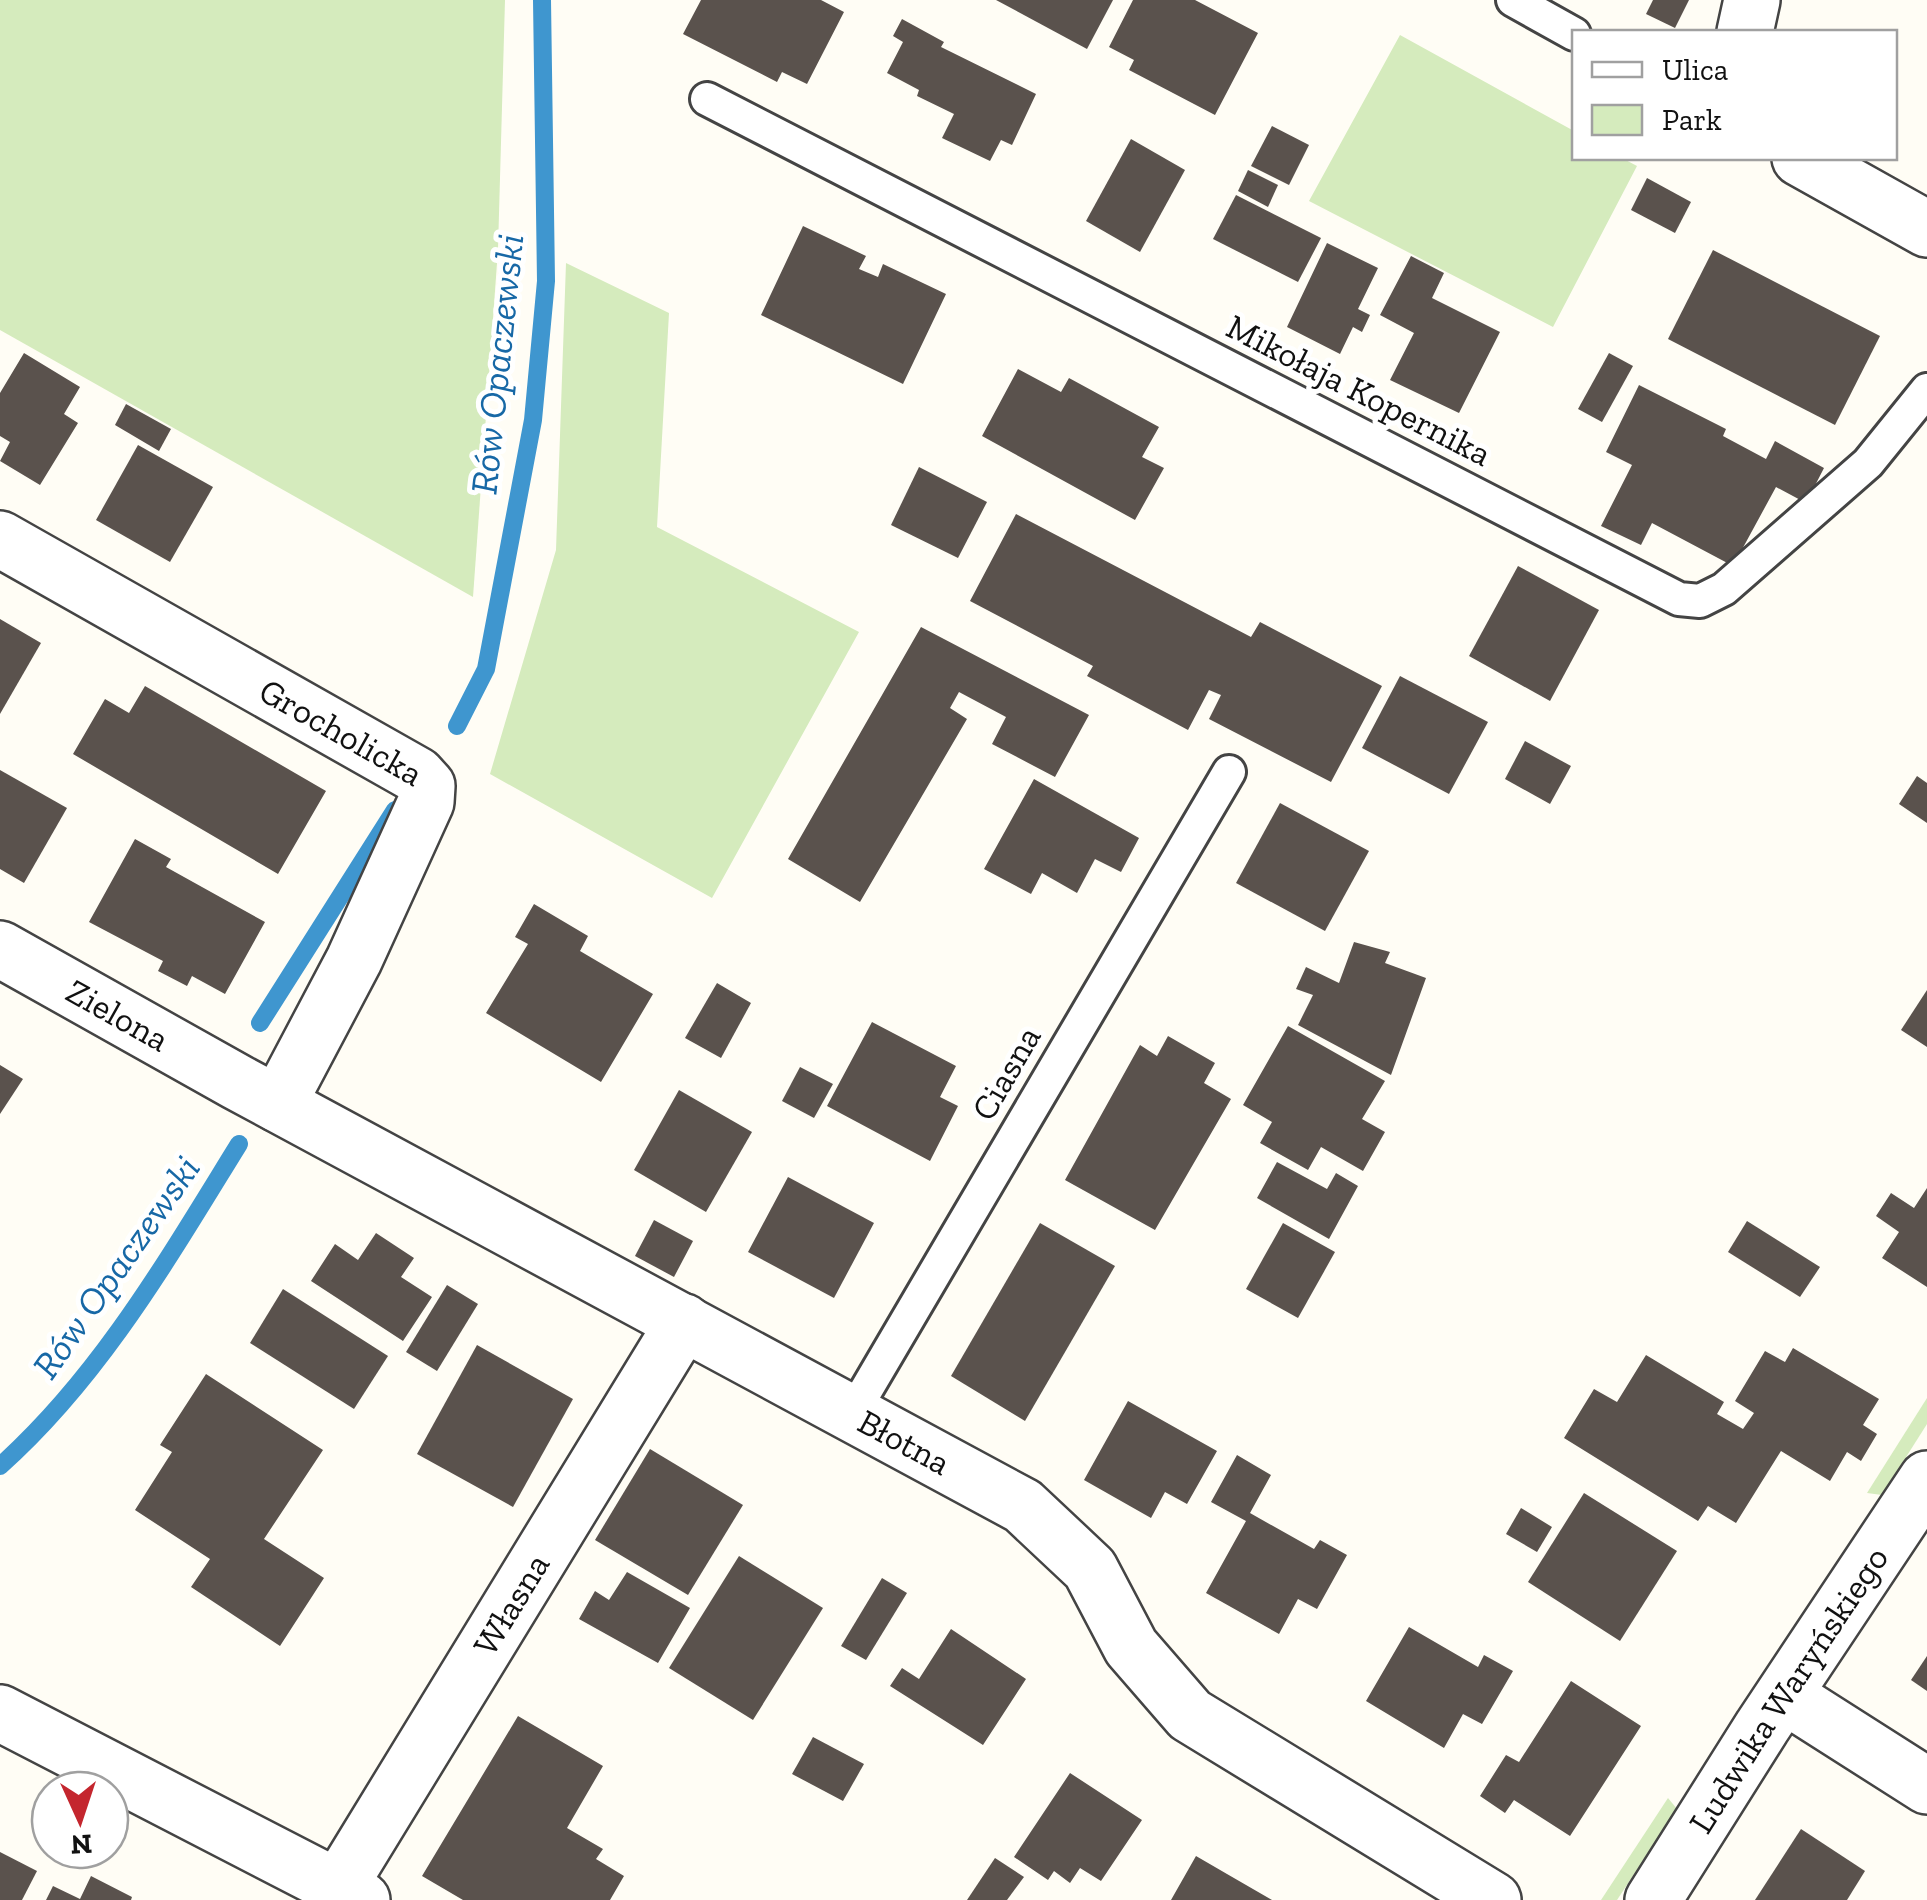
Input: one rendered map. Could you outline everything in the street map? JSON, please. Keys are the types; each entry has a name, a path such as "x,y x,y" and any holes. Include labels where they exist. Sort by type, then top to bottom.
{"street":[{"path":"1745,30 1752,0"},
{"path":"1804,160 1927,229"},
{"name":"Grocholicka","path":"0,540 418,774 427,786 426,802 362,942 257,1093"},
{"name":"Zielona","path":"0,949 257,1093"},
{"name":"Błotna","path":"257,1093 1023,1506 1090,1569 1131,1646 1190,1715 1493,1900"},
{"name":"Własna","path":"0,1714 350,1893 684,1322"},
{"name":"Ludwika Waryńskiego","path":"1652,1900 1927,1479"},
{"path":"1784,1695 1927,1786"}],"lane":[{"path":"1513,0 1572,33"},
{"name":"Mikołaja Kopernika","path":"707,99 1678,599 1700,601 1724,590 1868,463 1927,390"},
{"name":"Ciasna","path":"852,1414 1229,772"}],"green space":[{"path":"0,0 505,0 498,249 473,597 0,330"},
{"path":"1400,35 1572,130 1572,160 1626,160 1637,166 1553,327 1309,201"},
{"path":"566,263 669,313 657,527 859,632 712,898 490,774 556,550"},
{"path":"1927,1398 1927,1424 1882,1495 1867,1493"},
{"path":"1668,1798 1677,1809 1617,1900 1601,1900"}],"building":[{"path":"701,0 821,0 844,12 807,84 782,72 777,82 683,34"},
{"path":"996,0 1113,0 1087,49"},
{"path":"1133,0 1195,0 1258,33 1215,115 1129,70 1134,60 1109,47"},
{"path":"1653,0 1689,0 1675,28 1646,14"},
{"path":"902,19 944,42 941,47 1036,94 1012,145 1001,140 990,161 942,138 954,114 917,96 919,90 887,73 903,42 893,36"},
{"path":"1272,126 1309,145 1289,185 1251,166"},
{"path":"1131,139 1185,170 1140,252 1086,221"},
{"path":"1248,170 1278,185 1268,207 1238,191"},
{"path":"1647,178 1691,202 1675,233 1631,210"},
{"path":"1236,195 1321,238 1298,282 1213,239"},
{"path":"803,226 866,256 859,269 878,277 883,264 946,294 903,384 761,315"},
{"path":"1327,243 1378,268 1358,309 1370,315 1362,332 1353,327 1340,354 1287,327"},
{"path":"1713,250 1880,336 1835,425 1668,339"},
{"path":"1411,256 1444,273 1432,298 1500,332 1459,413 1390,380 1414,333 1380,315"},
{"path":"24,353 80,387 64,414 78,423 40,485 0,461 10,442 0,436 0,393"},
{"path":"1609,353 1633,366 1602,422 1578,409"},
{"path":"1018,369 1061,392 1069,378 1159,427 1142,457 1164,468 1135,520 982,436"},
{"path":"1639,385 1726,429 1723,436 1766,459 1775,441 1824,468 1806,503 1776,487 1733,566 1652,523 1641,545 1601,526 1632,465 1606,452"},
{"path":"126,404 171,429 159,451 115,425"},
{"path":"138,445 213,487 170,562 96,520"},
{"path":"919,467 987,502 958,558 891,525"},
{"path":"1016,514 1251,637 1260,622 1382,686 1331,782 1209,719 1221,695 1209,690 1188,730 1087,676 1093,666 970,601"},
{"path":"1518,566 1599,610 1550,701 1469,656"},
{"path":"0,619 41,643 0,714"},
{"path":"921,627 1089,715 1055,777 992,744 1006,717 959,692 950,708 967,719 860,902 788,859"},
{"path":"1400,676 1488,722 1449,794 1362,748"},
{"path":"145,686 326,791 278,874 73,754 105,699 129,713"},
{"path":"1525,741 1571,766 1550,804 1505,779"},
{"path":"0,770 67,808 24,883 0,869"},
{"path":"1917,776 1927,783 1927,823 1899,804"},
{"path":"1034,779 1139,838 1121,872 1095,859 1077,893 1042,873 1031,894 984,869"},
{"path":"1280,803 1369,851 1325,931 1236,883"},
{"path":"135,839 171,859 166,867 265,922 225,994 192,976 187,986 158,971 163,961 89,922"},
{"path":"534,904 588,936 580,951 653,994 601,1082 486,1013 528,944 515,937"},
{"path":"1354,942 1390,952 1385,963 1426,978 1391,1075 1298,1025 1313,995 1296,989 1306,967 1339,983"},
{"path":"717,983 751,1003 721,1058 685,1038"},
{"path":"1927,990 1927,1047 1901,1030"},
{"path":"872,1022 956,1066 940,1097 958,1106 930,1161 827,1106"},
{"path":"1288,1026 1385,1081 1362,1119 1385,1132 1363,1171 1321,1147 1308,1170 1260,1143 1272,1122 1243,1105"},
{"path":"1168,1036 1215,1063 1204,1083 1231,1099 1155,1230 1065,1180 1140,1045 1157,1056"},
{"path":"0,1065 23,1079 0,1114"},
{"path":"800,1067 833,1084 814,1118 782,1101"},
{"path":"679,1090 752,1132 706,1212 634,1170"},
{"path":"1277,1162 1327,1189 1336,1173 1358,1186 1329,1239 1257,1198"},
{"path":"788,1177 874,1223 834,1298 748,1252"},
{"path":"1927,1188 1927,1287 1882,1258 1899,1232 1876,1216 1891,1193 1914,1208"},
{"path":"654,1220 693,1241 674,1277 635,1256"},
{"path":"1747,1221 1820,1267 1800,1297 1728,1252"},
{"path":"1040,1223 1115,1266 1025,1421 951,1376"},
{"path":"1283,1223 1335,1252 1298,1318 1246,1289"},
{"path":"376,1233 414,1258 401,1277 432,1297 403,1341 311,1281 335,1244 358,1260"},
{"path":"447,1285 478,1304 437,1371 406,1352"},
{"path":"283,1289 388,1356 354,1409 250,1343"},
{"path":"477,1345 573,1399 513,1507 417,1454"},
{"path":"1793,1348 1879,1399 1863,1425 1877,1434 1861,1461 1847,1452 1830,1481 1781,1451 1736,1523 1708,1506 1698,1521 1564,1438 1594,1389 1617,1402 1646,1355 1724,1402 1717,1414 1743,1429 1754,1413 1735,1401 1765,1351 1785,1362"},
{"path":"206,1374 323,1450 264,1539 324,1578 280,1646 191,1587 210,1559 135,1510 172,1452 160,1445"},
{"path":"1128,1401 1217,1451 1187,1504 1165,1492 1151,1518 1084,1480"},
{"path":"650,1449 743,1505 688,1595 595,1540"},
{"path":"1237,1455 1271,1475 1250,1513 1314,1549 1320,1540 1347,1555 1317,1609 1298,1599 1279,1634 1206,1593 1246,1521 1211,1502"},
{"path":"1584,1493 1677,1551 1620,1641 1528,1582"},
{"path":"1521,1508 1552,1527 1537,1552 1506,1534"},
{"path":"739,1556 823,1608 753,1720 669,1668"},
{"path":"627,1572 690,1608 658,1663 579,1619 595,1591 609,1600"},
{"path":"882,1578 907,1593 866,1660 841,1646"},
{"path":"1409,1627 1478,1667 1484,1655 1513,1671 1482,1724 1463,1714 1444,1748 1366,1701"},
{"path":"951,1629 1026,1679 983,1745 890,1686 902,1668 919,1679"},
{"path":"1927,1656 1927,1691 1911,1680"},
{"path":"1571,1681 1641,1726 1570,1836 1514,1800 1505,1813 1480,1796 1506,1755 1519,1762"},
{"path":"518,1716 603,1766 567,1828 603,1849 596,1859 624,1876 610,1900 463,1900 422,1876"},
{"path":"813,1737 864,1764 843,1801 792,1774"},
{"path":"1070,1773 1142,1820 1101,1881 1080,1868 1070,1883 1054,1871 1048,1880 1014,1857"},
{"path":"1801,1829 1865,1871 1847,1900 1755,1900"},
{"path":"0,1852 37,1871 22,1900 0,1900"},
{"path":"1196,1856 1227,1874 1272,1900 1171,1900"},
{"path":"995,1858 1024,1877 1007,1900 967,1900"},
{"path":"91,1876 132,1897 131,1900 46,1900 53,1886 80,1899"}],"waterway":[{"name":"Rów Opaczewski","path":"457,726 486,669 533,420 546,281 542,0"},
{"name":"Rów Opaczewski","path":"260,1023 395,810"},
{"name":"Rów Opaczewski","path":"0,1466 70,1394 101,1355 159,1272 239,1144"}]}
